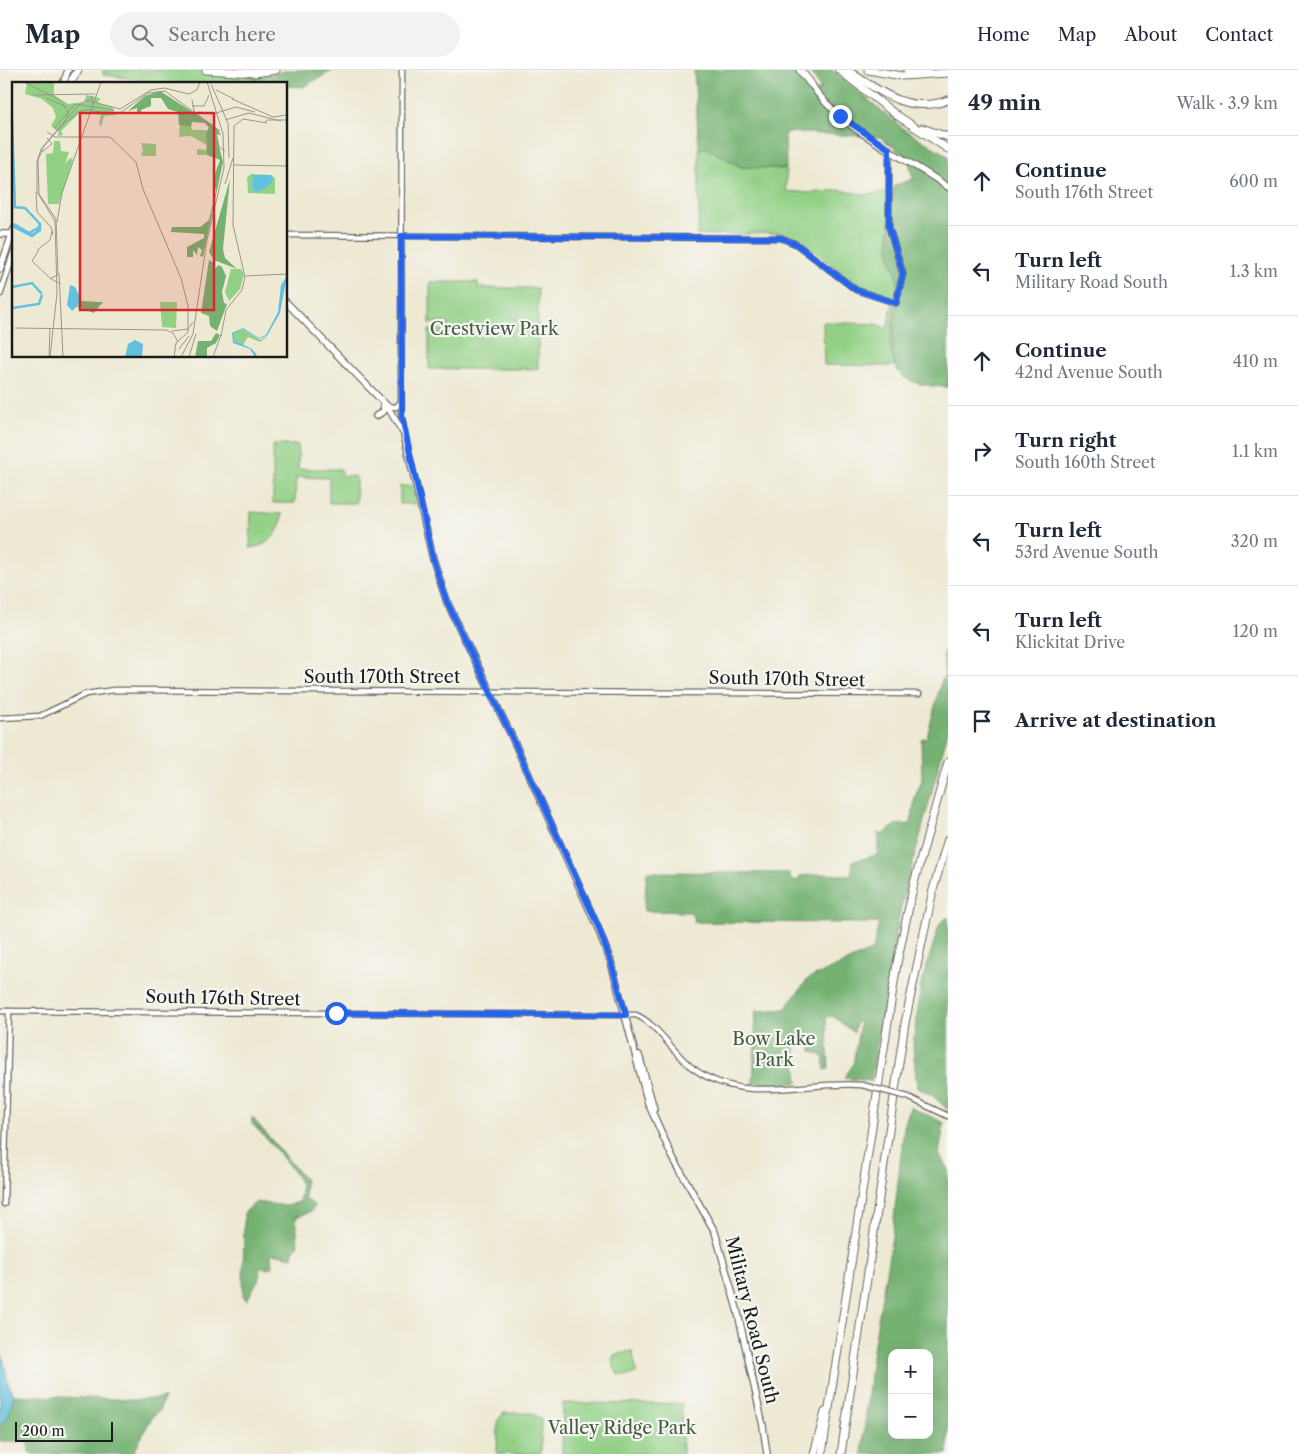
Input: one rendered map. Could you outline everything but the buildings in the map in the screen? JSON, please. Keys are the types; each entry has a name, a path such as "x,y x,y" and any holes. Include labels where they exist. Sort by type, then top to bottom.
{"highway":[{"path":"71,82 78,70"},
{"path":"206,70 255,73 276,70"},
{"path":"801,70 811,84"},
{"path":"839,70 895,114 948,149"},
{"path":"847,70 892,99 903,103 928,105 948,100"},
{"path":"868,70 902,76 945,74"},
{"path":"906,70 945,74"},
{"path":"895,114 932,133 948,137"},
{"path":"822,1454 897,963 914,883 948,762"},
{"path":"841,1454 905,1023 929,908 948,839"},
{"path":"814,1454 834,1378"}],"main road":[{"path":"64,82 68,70"},
{"path":"71,82 74,70"},
{"path":"811,84 840,116 948,187"},
{"path":"0,270 12,235"},
{"path":"0,294 12,258"},
{"name":"Military Road South","path":"288,304 382,400 404,434 447,602 598,926 611,962 626,1015 648,1103 672,1156 715,1232 759,1409 767,1454"},
{"path":"376,416 384,411 382,400"}],"street":[{"path":"402,70 401,401 404,434"},
{"path":"288,235 781,238 796,244 856,290 896,303 903,274 889,227 889,149"},
{"path":"387,406 396,407 401,401"},
{"name":"South 170th Street","path":"0,718 40,716 86,694 114,690 919,694"},
{"name":"South 176th Street","path":"0,1011 636,1015 648,1021 695,1070 734,1088 770,1090 837,1083 862,1085 908,1097 948,1116"},
{"path":"4,1204 9,1011"}],"green space":[{"path":"103,70 253,70 255,82 152,82 103,75"},
{"path":"288,70 334,70 303,87 288,86 288,82 255,82 254,78"},
{"path":"694,70 793,70 812,93 821,89 810,70 832,70 905,130 948,156 948,387 922,384 906,378 896,368 892,355 898,285 889,250 890,222 894,186 913,179 908,158 880,137 785,132 786,169 741,167 705,147 699,150"},
{"path":"705,146 741,167 786,169 786,191 811,193 841,190 865,195 893,191 890,256 897,269 898,285 890,344 895,366 824,365 823,322 876,324 887,329 894,298 855,285 799,240 783,233 697,235 699,216 699,150"},
{"name":"Crestview Park","path":"430,282 478,282 478,288 538,288 538,369 429,369 429,330 448,330 448,323 430,323"},
{"path":"273,445 298,445 298,469 341,469 342,476 356,476 356,503 329,503 329,478 296,477 295,503 273,503"},
{"path":"400,486 413,486 416,504 400,504"},
{"path":"251,512 282,514 279,527 273,537 263,545 250,548"},
{"name":"Bow Lake Park","path":"948,649 948,731 900,911 871,1081 844,1078 853,1065 860,1022 856,1022 854,1033 833,1016 826,1017 829,1069 825,1070 823,1056 811,1051 811,1036 794,1037 798,1083 753,1085 756,1011 785,1009 808,979 873,950 879,923 695,922 691,912 644,911 647,872 789,873 791,881 799,880 800,876 820,874 851,875 853,861 877,855 879,837 877,833 884,834 895,825 911,824 915,797 922,780 921,739 927,737 942,679 945,677 943,653"},
{"path":"948,917 948,1110 933,1096 917,1087 913,1047 921,984 940,923"},
{"path":"910,1107 944,1123 939,1154 948,1170 948,1454 862,1454 872,1356 892,1237 904,1127"},
{"path":"252,1117 305,1180 305,1198 315,1206 310,1212 296,1217 298,1246 293,1250 293,1257 271,1253 272,1267 267,1269 260,1266 259,1278 247,1300 243,1297 244,1213 256,1202 286,1206 299,1202 301,1190 297,1177 278,1152 252,1124"},
{"path":"632,1351 637,1372 628,1376 618,1375 612,1362 614,1355"},
{"path":"14,1395 134,1400 164,1398 160,1409 149,1422 133,1454 33,1454 29,1452 27,1441 0,1441 0,1425 8,1417"},
{"name":"Valley Ridge Park","path":"563,1403 682,1404 682,1454 562,1454"},
{"path":"504,1413 531,1413 541,1419 541,1454 497,1454 498,1420"}],"water":[{"path":"0,1352 9,1385 14,1395 8,1417 0,1425"}],"route":[{"path":"336,1013 626,1015 611,962 598,926 511,735 447,602 433,559 404,434 401,411 401,236 778,237 796,244 840,280 856,290 896,303 901,289 903,274 889,227 889,149 840,116"}]}
